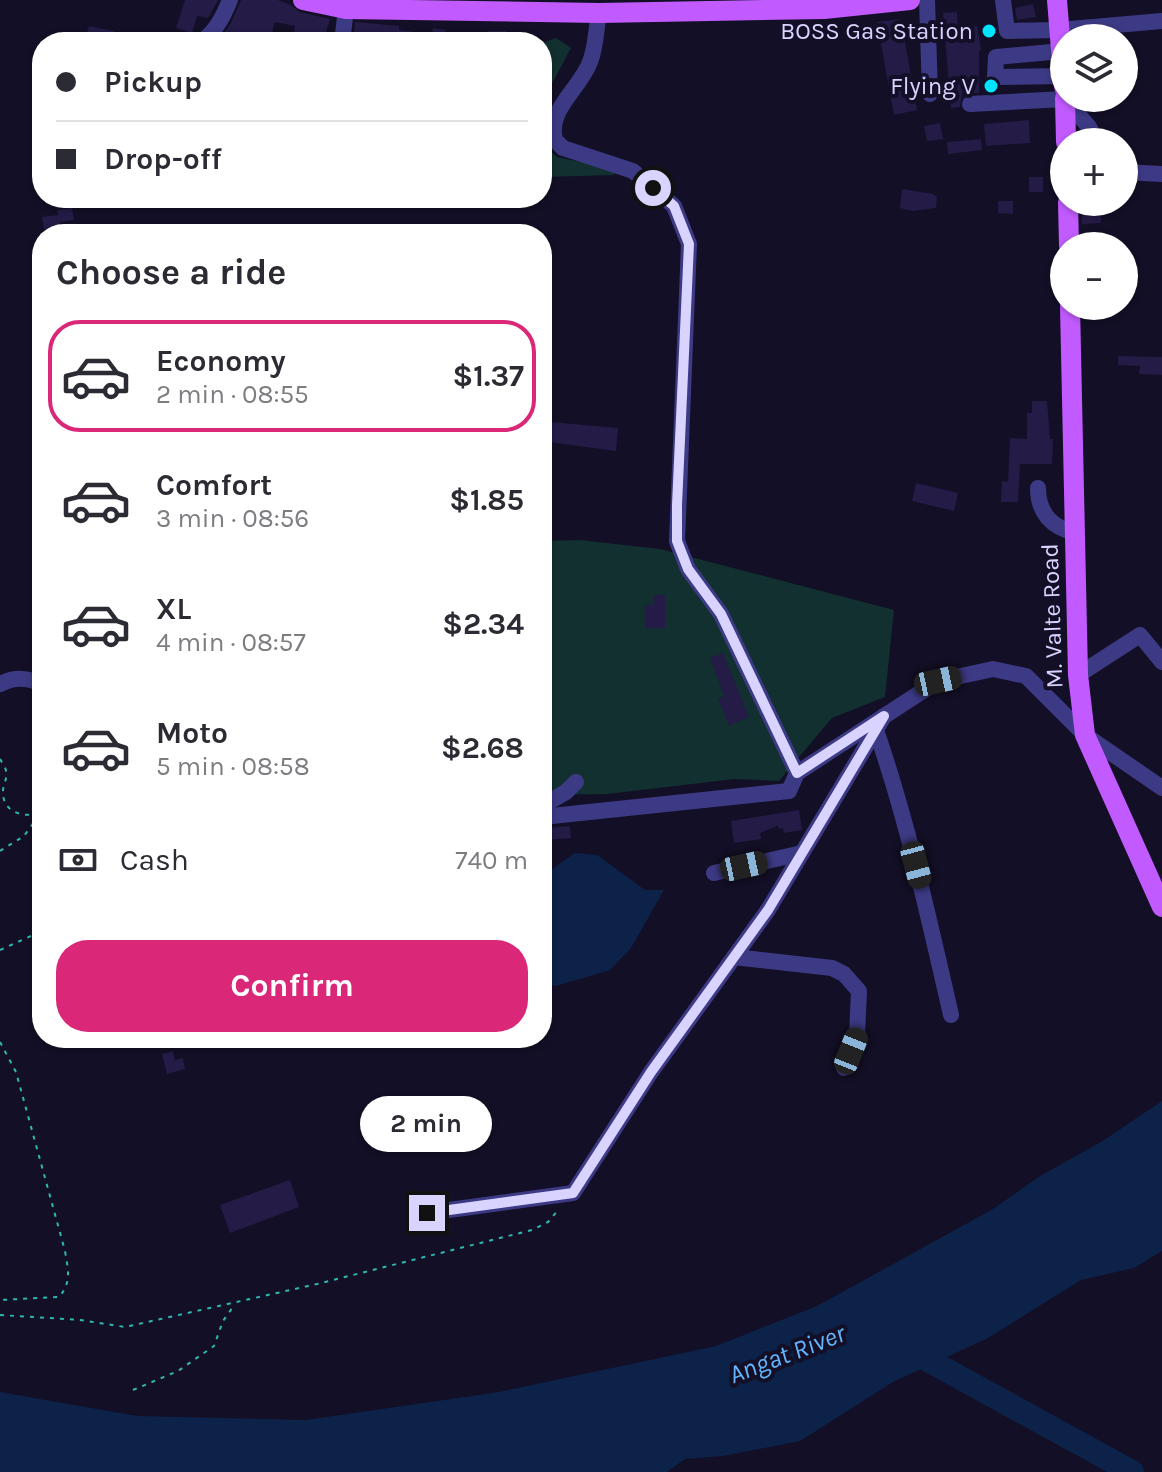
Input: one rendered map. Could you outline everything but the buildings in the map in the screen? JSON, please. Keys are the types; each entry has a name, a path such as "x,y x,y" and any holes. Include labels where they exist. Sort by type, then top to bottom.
{"main road":[{"path":"303,0 346,9 490,6 599,13 824,9 910,0"},
{"path":"1057,0 1059,24"},
{"name":"M. Valte Road","path":"1070,320 1078,675 1085,735 1162,907"}],"street":[{"path":"212,32 224,16 230,0"},
{"path":"927,0 930,94"},
{"path":"1003,0 1007,31 1050,30"},
{"path":"343,32 346,9"},
{"path":"599,13 590,63 562,104 554,123 555,140 563,148 633,171 674,206 689,244 677,541 688,569 721,614 797,773"},
{"path":"1128,24 1162,21"},
{"path":"1050,52 996,57 995,77 1050,80"},
{"path":"970,104 1050,99"},
{"path":"1077,112 1090,128"},
{"path":"1138,173 1162,174"},
{"path":"1038,488 1041,508 1047,518 1062,530 1076,533"},
{"path":"1078,675 1140,635 1162,662"},
{"path":"552,816 789,791 797,773 880,723 938,681 993,669 1026,676 1085,735 1162,788"},
{"path":"0,684 32,679"},
{"path":"427,1213 573,1193 651,1072 768,910 880,723"},
{"path":"880,723 951,1015"},
{"path":"552,800 576,782"},
{"path":"714,873 802,853"},
{"path":"734,957 832,968 844,974 859,991 857,1035 844,1068"}],"path":[{"path":"0,759 7,774 3,793 7,806 15,813 32,814"},
{"path":"0,851 24,836 32,825"},
{"path":"0,950 32,936"},
{"path":"0,1042 16,1072 65,1251 69,1279 59,1297 0,1300"},
{"path":"0,1315 80,1320 125,1327 532,1230 548,1222 573,1193"},
{"path":"133,1390 178,1371 214,1346 223,1321 235,1303"}],"green space":[{"path":"556,38 571,48 552,83 552,39"},
{"path":"552,153 557,157 614,169 615,175 552,177"},
{"path":"580,540 660,549 894,610 885,697 832,718 779,781 735,779 607,794 552,795 552,541"}],"water":[{"path":"575,853 597,855 645,890 664,890 631,948 610,970 556,986 552,986 552,869"},
{"name":"Angat River","path":"1162,1101 1162,1251 1134,1268 1081,1280 988,1338 893,1382 800,1441 723,1456 685,1459 667,1472 0,1472 0,1392 137,1416 306,1420 499,1392 716,1346 817,1306 993,1209 1040,1176 1101,1142"}],"waterway":[{"path":"906,1348 1132,1472"}],"place":[{"name":"BOSS Gas Station","path":"989,31"},
{"name":"Flying V","path":"991,86"}],"route":[{"path":"427,1213 573,1193 651,1072 768,910 884,716 797,773 721,614 688,569 677,541 677,505 689,244 674,206 653,188"}]}
